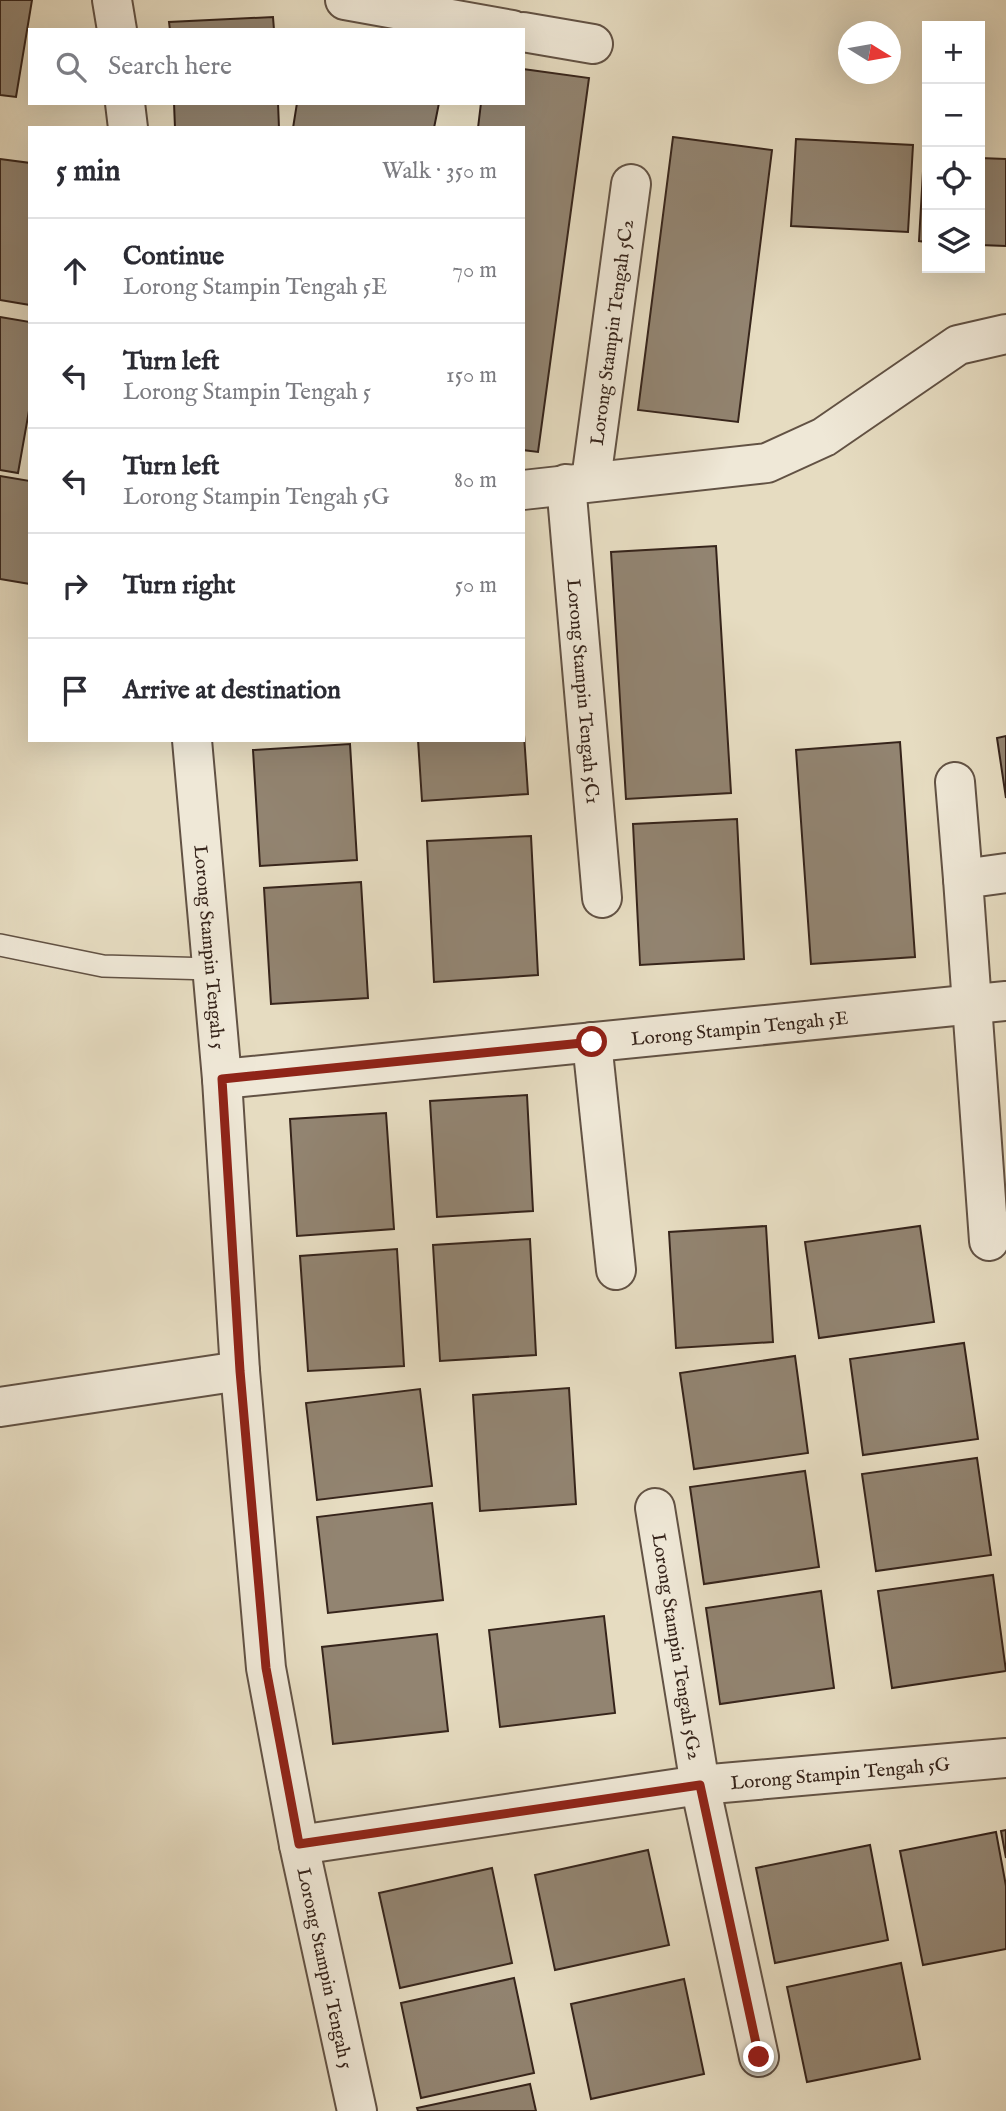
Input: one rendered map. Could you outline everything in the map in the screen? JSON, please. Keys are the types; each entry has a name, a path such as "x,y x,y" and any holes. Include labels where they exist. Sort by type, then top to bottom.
{"street":[{"path":"112,0 117,28"},
{"path":"345,0 501,28"},
{"path":"525,32 593,44"},
{"path":"125,105 128,126"},
{"name":"Lorong Stampin Tengah 5C2","path":"579,482 631,184"},
{"path":"525,490 767,463 824,437 958,345 1006,334"},
{"name":"Lorong Stampin Tengah 5C1","path":"579,482 602,898"},
{"name":"Lorong Stampin Tengah 5","path":"192,742 222,1079 240,1371 266,1668 299,1844 356,2111"},
{"path":"955,782 963,879 988,1003 989,1241"},
{"path":"963,879 1006,873"},
{"name":"Lorong Stampin Tengah 5E","path":"222,1079 988,1003"},
{"path":"592,1042 616,1270"},
{"path":"0,1407 240,1371"},
{"name":"Lorong Stampin Tengah 5G2","path":"655,1508 700,1785 759,2057"},
{"name":"Lorong Stampin Tengah 5G","path":"299,1844 700,1785 1006,1758"}],"lane":[{"path":"0,946 103,966 212,969"}],"building":[{"path":"0,0 32,0 16,97 0,95"},
{"path":"273,17 274,28 170,28 169,22"},
{"path":"525,69 589,78 538,452 525,450 525,126 478,126 481,105 525,105"},
{"path":"174,105 278,105 279,126 175,126"},
{"path":"297,105 439,105 434,126 293,126"},
{"path":"673,137 772,150 738,422 638,410"},
{"path":"796,139 913,145 908,232 791,226"},
{"path":"985,158 1006,159 1006,246 985,245"},
{"path":"0,159 28,163 28,305 0,300"},
{"path":"922,189 922,241 919,241"},
{"path":"0,317 28,322 28,416 18,473 0,470"},
{"path":"0,476 28,481 28,584 0,579"},
{"path":"716,546 731,793 626,799 611,552"},
{"path":"1006,736 1006,798 997,738"},
{"path":"418,742 524,742 528,794 422,801"},
{"path":"900,742 915,957 811,964 796,750"},
{"path":"350,744 357,860 260,866 253,750"},
{"path":"737,819 744,959 640,965 633,824"},
{"path":"531,836 538,975 434,982 427,841"},
{"path":"361,882 368,998 271,1004 264,888"},
{"path":"527,1095 533,1211 437,1217 430,1101"},
{"path":"386,1113 394,1229 297,1236 290,1119"},
{"path":"766,1226 773,1342 676,1348 669,1232"},
{"path":"920,1226 934,1322 819,1338 805,1242"},
{"path":"530,1239 536,1355 440,1361 433,1245"},
{"path":"397,1249 404,1366 308,1371 300,1256"},
{"path":"964,1343 978,1439 863,1455 850,1359"},
{"path":"795,1356 808,1453 694,1469 680,1373"},
{"path":"569,1388 576,1504 480,1511 473,1395"},
{"path":"420,1389 432,1486 317,1500 306,1403"},
{"path":"977,1458 991,1555 876,1571 862,1474"},
{"path":"805,1471 819,1567 704,1584 690,1487"},
{"path":"432,1503 443,1600 328,1613 317,1517"},
{"path":"993,1575 1006,1671 892,1688 878,1591"},
{"path":"821,1591 834,1688 720,1704 706,1608"},
{"path":"604,1616 615,1713 500,1727 489,1630"},
{"path":"437,1634 448,1731 333,1744 322,1647"},
{"path":"1006,1830 1006,1858 1001,1831"},
{"path":"996,1832 1006,1886 1006,1949 923,1965 900,1851"},
{"path":"870,1845 888,1940 775,1963 756,1868"},
{"path":"648,1850 669,1945 555,1970 535,1875"},
{"path":"492,1868 512,1963 400,1988 379,1893"},
{"path":"901,1963 920,2059 807,2082 787,1987"},
{"path":"514,1978 534,2073 421,2098 401,2003"},
{"path":"684,1979 704,2074 591,2099 571,2004"},
{"path":"530,2084 536,2111 418,2111 417,2108"}],"route":[{"path":"592,1042 222,1079 240,1371 266,1668 299,1844 700,1785 759,2057"}]}
